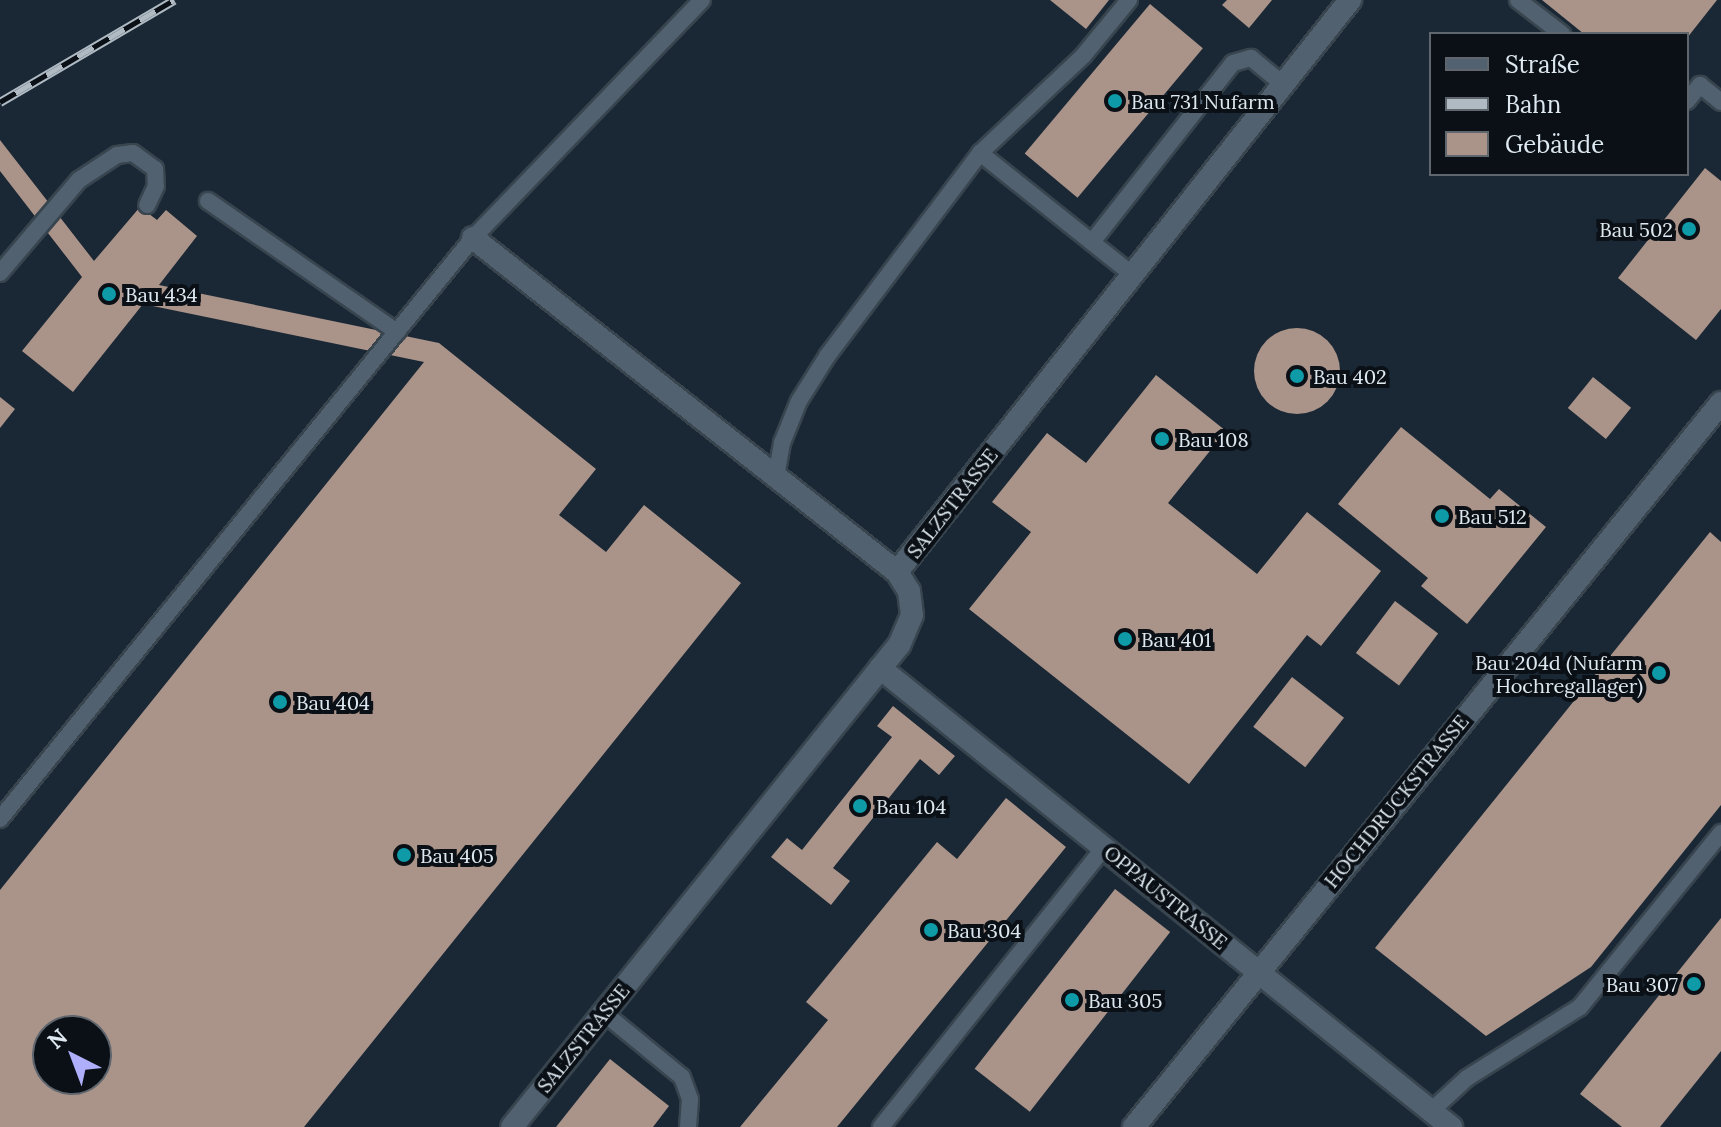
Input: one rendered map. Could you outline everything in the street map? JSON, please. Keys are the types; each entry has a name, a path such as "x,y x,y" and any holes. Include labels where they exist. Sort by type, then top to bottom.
{"street":[{"name":"SALZSTRASSE","path":"512,1127 899,645 912,615 909,591 897,572 1350,0"},
{"path":"473,238 897,572"},
{"name":"HOCHDRUCKSTRASSE","path":"1134,1127 1257,971 1721,403"},
{"name":"OPPAUSTRASSE","path":"880,668 1451,1127"}],"lane":[{"path":"0,819 473,238 702,0"},
{"path":"776,477 782,443 799,401 828,355 980,153 1083,56 1129,0"},
{"path":"1518,0 1559,32"},
{"path":"1092,242 1233,63 1251,58 1284,85"},
{"path":"1689,99 1700,85 1721,102"},
{"path":"0,273 79,180 117,155 133,153 155,169 156,186 147,205"},
{"path":"980,153 1133,275"},
{"path":"208,201 397,332"},
{"path":"1431,1111 1467,1078 1580,1007 1721,833"},
{"path":"881,1127 1104,848"},
{"path":"604,1013 682,1077 690,1099 688,1127"}],"building":[{"path":"1050,0 1109,0 1086,29"},
{"path":"1227,0 1272,0 1249,28 1222,5"},
{"path":"1542,0 1717,0 1689,35 1689,32 1582,32"},
{"name":"Bau 731 Nufarm","path":"1150,4 1203,48 1078,198 1025,153"},
{"path":"0,140 94,261 140,207 157,220 166,210 197,236 159,285 439,343 596,469 559,515 606,552 644,505 741,583 304,1127 0,1127 0,890 424,362 143,304 73,392 22,351 82,277 0,171"},
{"name":"Bau 502","path":"1705,168 1721,181 1721,309 1696,340 1618,278"},
{"name":"Bau 402","path":"1297,328 1313,332 1327,341 1336,355 1340,371 1336,387 1327,401 1313,410 1297,414 1281,410 1267,401 1258,387 1254,371 1258,355 1267,341 1281,332"},
{"path":"1156,375 1226,431 1168,503 1257,574 1307,512 1381,571 1321,646 1307,635 1189,784 969,609 1031,532 992,502 1047,433 1086,463"},
{"path":"1593,377 1631,408 1606,439 1568,408"},
{"path":"0,397 15,409 0,428"},
{"name":"Bau 512","path":"1401,427 1490,499 1499,489 1546,527 1467,624 1421,586 1428,578 1338,504"},
{"name":"Bau 204d (Nufarm Hochregallager)","path":"1710,532 1721,542 1721,805 1591,967 1486,1036 1375,948"},
{"path":"1395,601 1438,633 1399,685 1356,653"},
{"path":"1292,677 1344,718 1305,767 1253,727"},
{"name":"Bau 104","path":"893,706 955,756 939,775 920,759 833,868 850,881 831,905 771,857 787,838 802,850 892,737 877,726"},
{"name":"Bau 304","path":"1006,798 1066,847 837,1127 740,1127 828,1020 806,1002 937,842 957,859"},
{"name":"Bau 305","path":"1115,889 1170,932 1030,1112 975,1069"},
{"name":"Bau 307","path":"1721,918 1721,1051 1660,1127 1622,1127 1580,1094"},
{"path":"610,1059 669,1106 653,1127 556,1127"}],"railway":[{"path":"0,102 174,0"}],"place":[{"name":"Bau 731 Nufarm","path":"1115,101"},
{"name":"Bau 502","path":"1689,229"},
{"name":"Bau 434","path":"109,294"},
{"name":"Bau 402","path":"1297,376"},
{"name":"Bau 108","path":"1162,439"},
{"name":"Bau 512","path":"1442,516"},
{"name":"Bau 401","path":"1125,639"},
{"name":"Bau 204d (Nufarm Hochregallager)","path":"1659,673"},
{"name":"Bau 404","path":"280,702"},
{"name":"Bau 104","path":"860,806"},
{"name":"Bau 405","path":"404,855"},
{"name":"Bau 304","path":"931,930"},
{"name":"Bau 307","path":"1694,984"},
{"name":"Bau 305","path":"1072,1000"}]}
